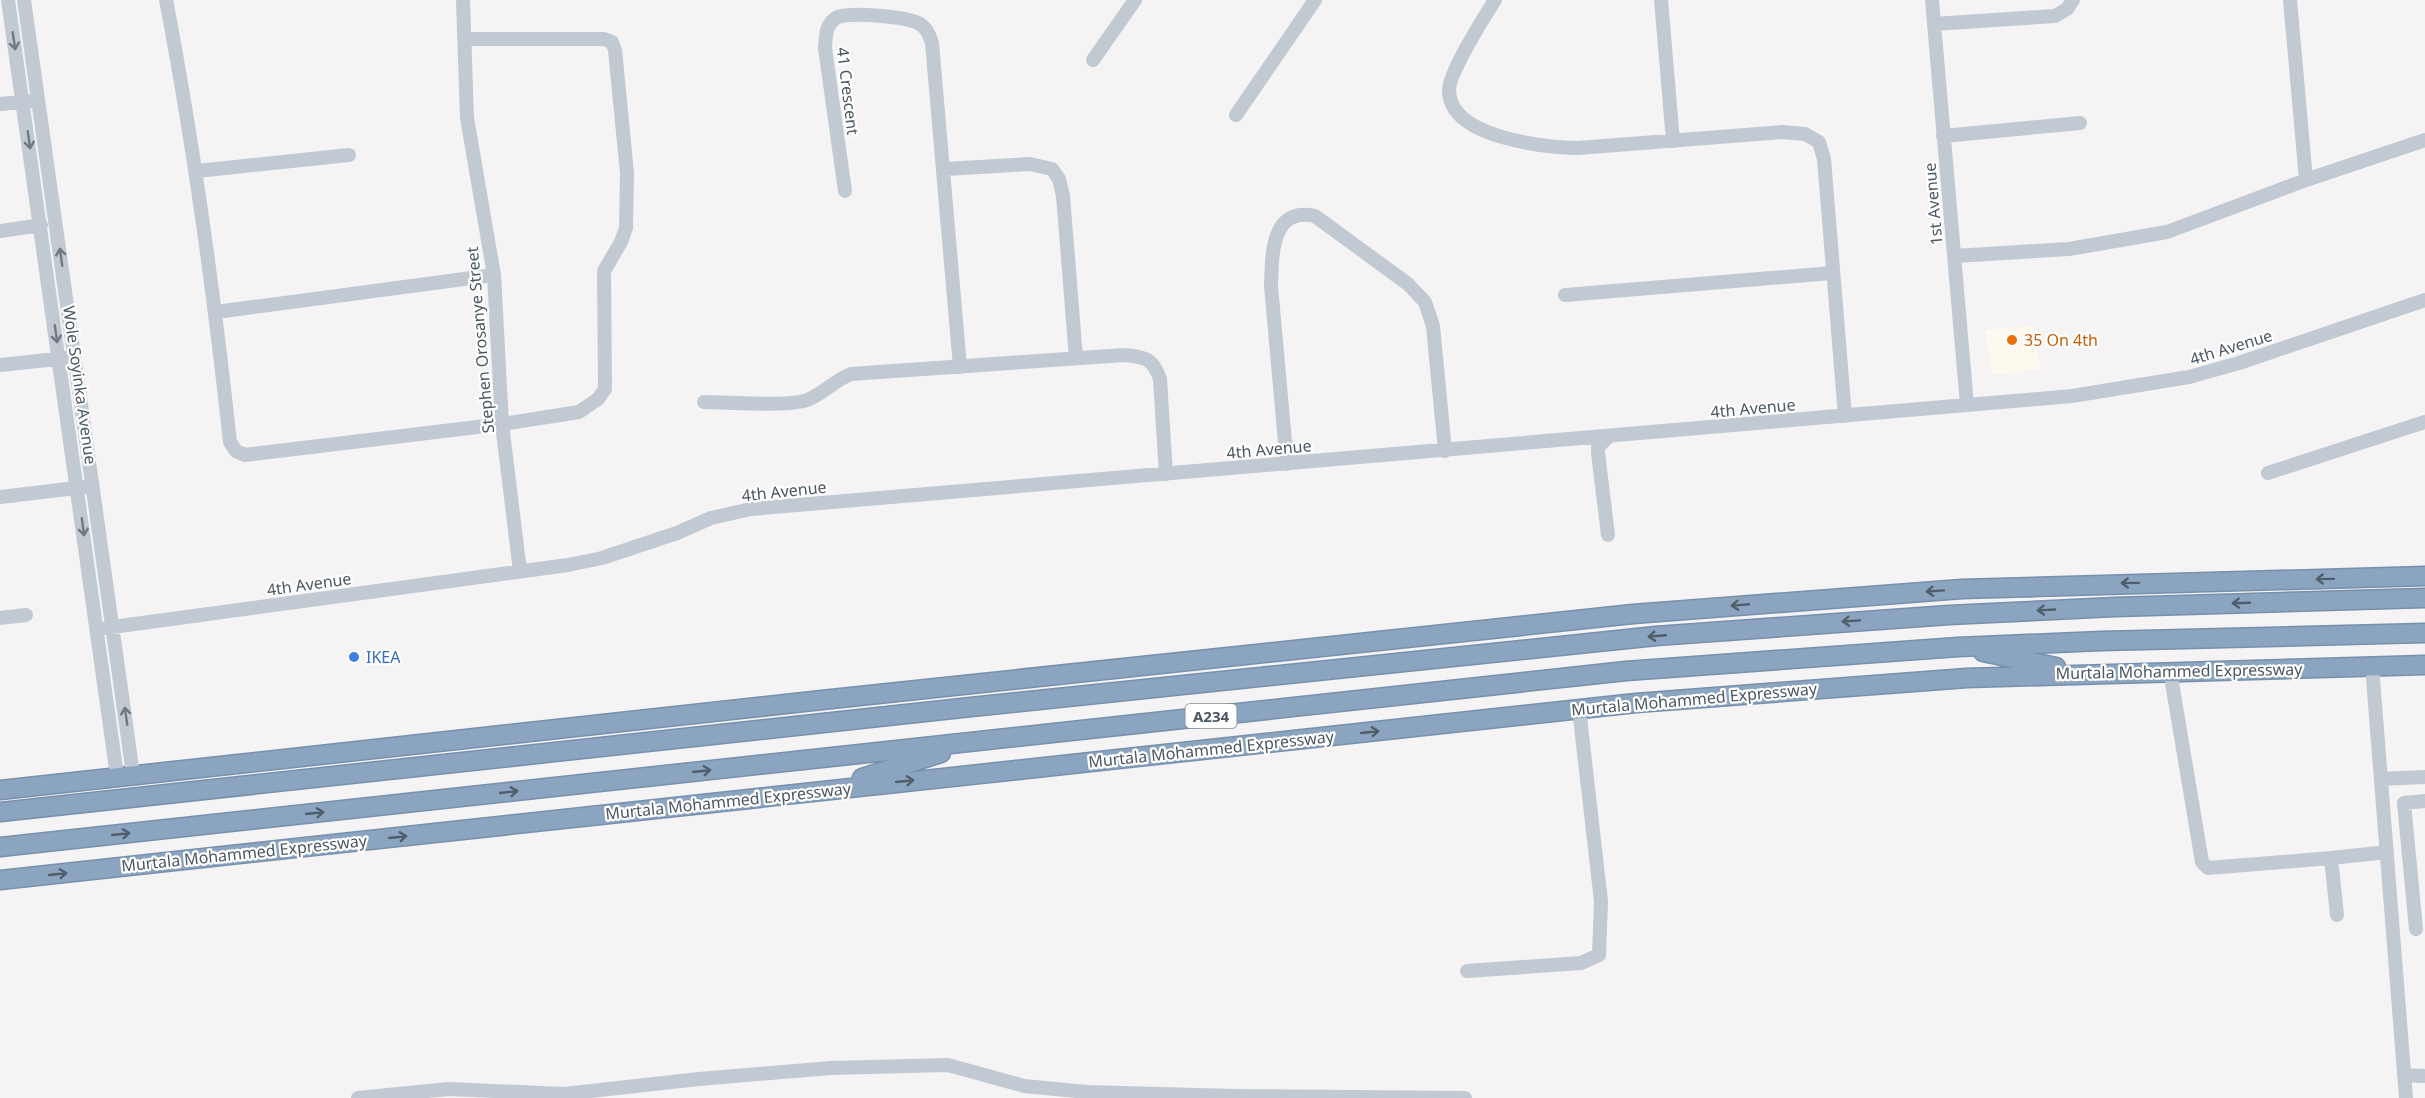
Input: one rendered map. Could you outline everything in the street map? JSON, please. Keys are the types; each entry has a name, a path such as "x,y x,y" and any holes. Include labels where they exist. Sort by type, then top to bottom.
{"highway":[{"path":"2292,601 2425,577"},
{"path":"0,790 1621,615 1818,599 2084,584 2425,577"},
{"name":"A234","path":"0,812 1656,636 1960,614 2425,598"},
{"name":"Murtala Mohammed Expressway","path":"0,847 1626,671 1958,647 2425,633"},
{"path":"1958,647 2085,673"},
{"name":"Murtala Mohammed Expressway","path":"0,880 1579,710 1876,683 2085,673 2425,665"},
{"path":"822,700 971,707"},
{"path":"823,790 980,741"}],"street":[{"name":"Wole Soyinka Avenue","path":"8,0 98,629 125,775"},
{"name":"Wole Soyinka Avenue","path":"24,0 114,627 125,775"},
{"path":"166,0 196,171 231,442 236,451 245,455 502,424 579,412 597,399 605,389 604,271 621,242 626,228 627,172 615,50 612,42 604,39 464,39"},
{"name":"Stephen Orosanye Street","path":"462,0 467,118 494,274 502,424 520,571"},
{"path":"1092,60 1135,0"},
{"path":"1236,116 1315,0"},
{"path":"1495,0 1453,74 1449,88 1450,100 1459,114 1479,128 1511,140 1546,147 1578,148 1782,132 1805,134 1819,142 1824,159 1845,416"},
{"path":"1661,0 1673,141"},
{"name":"1st Avenue","path":"1932,0 1968,405"},
{"path":"1934,24 2055,16 2067,9 2073,0"},
{"path":"2290,0 2306,180"},
{"name":"41 Crescent","path":"845,191 825,48 826,32 837,17 853,15 916,22 928,31 932,44 945,169 960,367"},
{"path":"0,104 39,100"},
{"path":"1943,136 2080,123"},
{"path":"1954,256 2069,249 2167,232 2306,180 2425,140"},
{"path":"196,171 349,155"},
{"path":"945,169 1030,164 1052,169 1059,179 1063,196 1076,358"},
{"path":"1287,464 1271,286 1272,261 1275,240 1281,227 1290,217 1302,213 1315,216 1408,284 1425,302 1433,326 1445,451"},
{"path":"0,231 41,225"},
{"path":"1564,295 1832,273"},
{"path":"216,312 494,274"},
{"name":"4th Avenue","path":"98,629 602,558 677,533 711,518 750,509 2072,396 2189,377 2240,363 2425,300"},
{"path":"704,402 796,402 812,398 841,378 851,374 1124,355 1142,357 1155,364 1160,379 1166,474"},
{"path":"0,365 75,357"},
{"path":"2268,473 2425,422"},
{"path":"1608,437 1598,447 1608,535"},
{"path":"0,496 92,486"},
{"path":"0,618 26,615"},
{"path":"2372,666 2406,1098"},
{"path":"2170,671 2202,862 2208,868 2387,852"},
{"path":"1467,971 1581,963 1599,955 1601,901 1579,710"},
{"path":"2381,779 2425,777"},
{"path":"2416,928 2404,803 2425,801"},
{"path":"2331,858 2337,915"},
{"path":"358,1098 448,1089 564,1094 699,1079 831,1068 948,1065 973,1074 1024,1086 1087,1092 1465,1098"},
{"path":"2405,1075 2425,1076"}],"shaded area":[{"name":"35 On 4th","path":"2034,326 2040,369 1992,375 1985,330"}],"place":[{"name":"35 On 4th","path":"2012,340"},
{"name":"IKEA","path":"354,657"}]}
